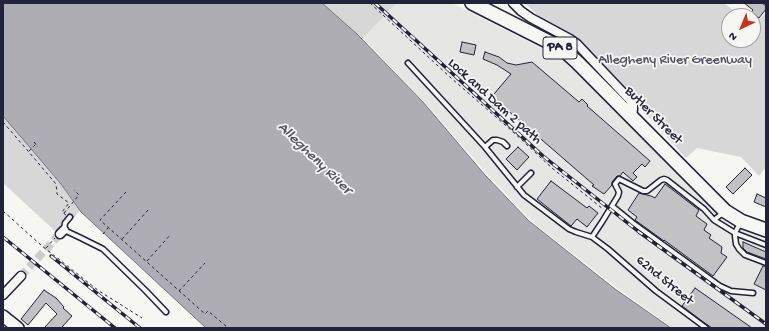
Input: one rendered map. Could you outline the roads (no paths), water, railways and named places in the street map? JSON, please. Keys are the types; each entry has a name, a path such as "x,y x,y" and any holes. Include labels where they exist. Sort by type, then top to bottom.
{"highway":[{"name":"Butler Street","path":"472,3 555,45 567,53 725,211 738,227 766,230"}],"main road":[{"path":"3,316 18,328"}],"street":[{"path":"513,3 531,18 577,44 629,99 633,106 632,117"},
{"path":"3,296 21,276"}],"lane":[{"name":"62nd Street","path":"408,63 485,147 524,195 568,229 592,237 656,291 706,328"},
{"path":"485,147 493,140 503,142 507,146"},
{"path":"517,187 530,173"},
{"path":"592,237 618,196 619,192 615,184 619,179 643,191 647,191 664,179 704,209 714,220 738,227 766,245"},
{"path":"612,206 720,286 731,291 752,293"},
{"path":"714,220 725,211"},
{"path":"70,217 65,223 61,233 81,238 102,249 166,312"},
{"path":"738,227 735,236 736,244 741,252 766,263"}],"water":[{"name":"Allegheny River","path":"3,3 322,3 357,34 423,102 485,175 529,221 615,289 671,328 206,328 81,212 61,184 3,116"}],"tunnel":[{"path":"21,276 60,234"}],"railway":[{"path":"375,3 543,156 639,232 766,324"},
{"path":"3,237 115,328"},
{"path":"51,256 140,328"}],"park label":[{"name":"Allegheny River Greenway","path":"675,61"}]}
